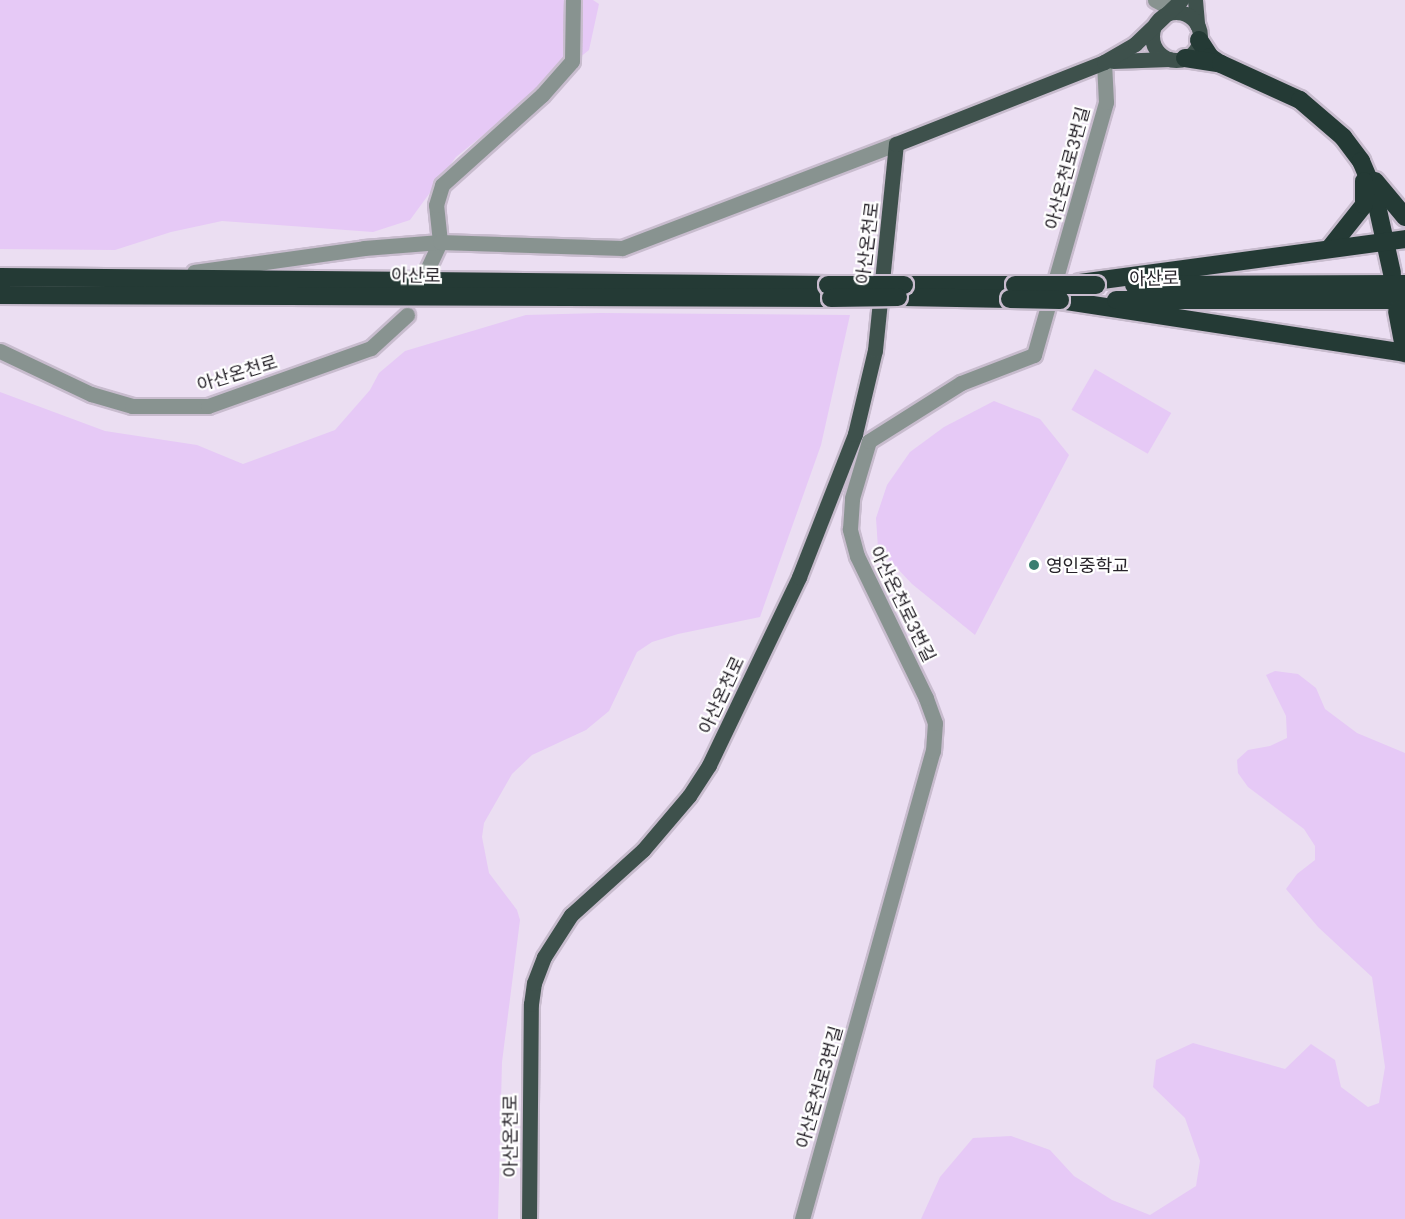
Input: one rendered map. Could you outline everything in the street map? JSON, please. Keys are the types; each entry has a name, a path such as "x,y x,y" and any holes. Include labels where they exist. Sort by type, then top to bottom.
{"highway":[{"path":"1198,33 1210,57 1300,100 1328,122 1405,217"},
{"path":"1177,59 1221,64"},
{"path":"1361,161 1374,192 1385,242 1398,278"},
{"path":"1329,249 1364,205 1367,191 1361,161"},
{"path":"1094,292 1329,249 1405,239"},
{"name":"아산로","path":"0,277 141,276 830,292"},
{"name":"아산로","path":"1094,292 1398,278"},
{"path":"1094,292 1405,353 1401,305"},
{"name":"아산로","path":"0,295 1094,292 1401,305"}],"main road":[{"path":"1177,59 1198,33 1195,0"},
{"path":"896,144 1104,62 1135,44 1157,21 1177,7 1198,33"},
{"path":"1157,21 1153,44 1177,59"},
{"path":"1104,62 1130,58 1177,59"},
{"name":"아산온천로","path":"529,1219 531,1004 544,957 571,915 643,850 689,796 710,765 861,439 875,350 896,144"}],"street":[{"path":"427,270 440,242 436,205 442,185 542,95 572,61 573,0"},
{"path":"1157,21 1154,0 1177,7"},
{"name":"아산온천로3번길","path":"802,1219 933,751 935,723 926,698 857,556 850,529 861,439 961,383 1034,355 1106,102 1104,62"},
{"path":"141,276 440,242 622,248 896,144"},
{"name":"아산온천로","path":"0,351 92,394 132,406 208,406 371,348 407,315"}],"shaded area":[{"path":"0,0 593,0 599,4 589,50 456,157 410,220 373,232 222,221 171,232 115,250 0,249"},
{"path":"600,313 850,315 821,445 760,617 678,634 652,642 637,652 609,711 586,730 532,755 512,774 484,823 482,837 489,873 517,910 520,920 502,1062 498,1219 0,1219 0,392 105,431 197,445 243,464 335,430 370,390 379,373 405,351 526,315"},
{"path":"1095,369 1171,413 1148,454 1072,410"},
{"path":"994,401 1040,419 1069,455 975,635 912,584 878,548 876,518 887,485 910,452 944,427"},
{"path":"1275,671 1298,674 1316,688 1325,709 1357,733 1405,753 1405,1219 921,1219 940,1177 973,1138 1011,1136 1050,1150 1074,1176 1112,1200 1150,1215 1196,1186 1200,1161 1185,1118 1153,1087 1156,1060 1193,1043 1285,1069 1311,1044 1335,1060 1341,1087 1368,1107 1379,1103 1385,1067 1372,977 1318,927 1286,889 1297,874 1315,860 1315,846 1304,829 1248,787 1238,773 1237,760 1248,750 1270,746 1287,738 1286,716 1266,675"}],"place":[{"name":"영인중학교","path":"1034,565"}]}
